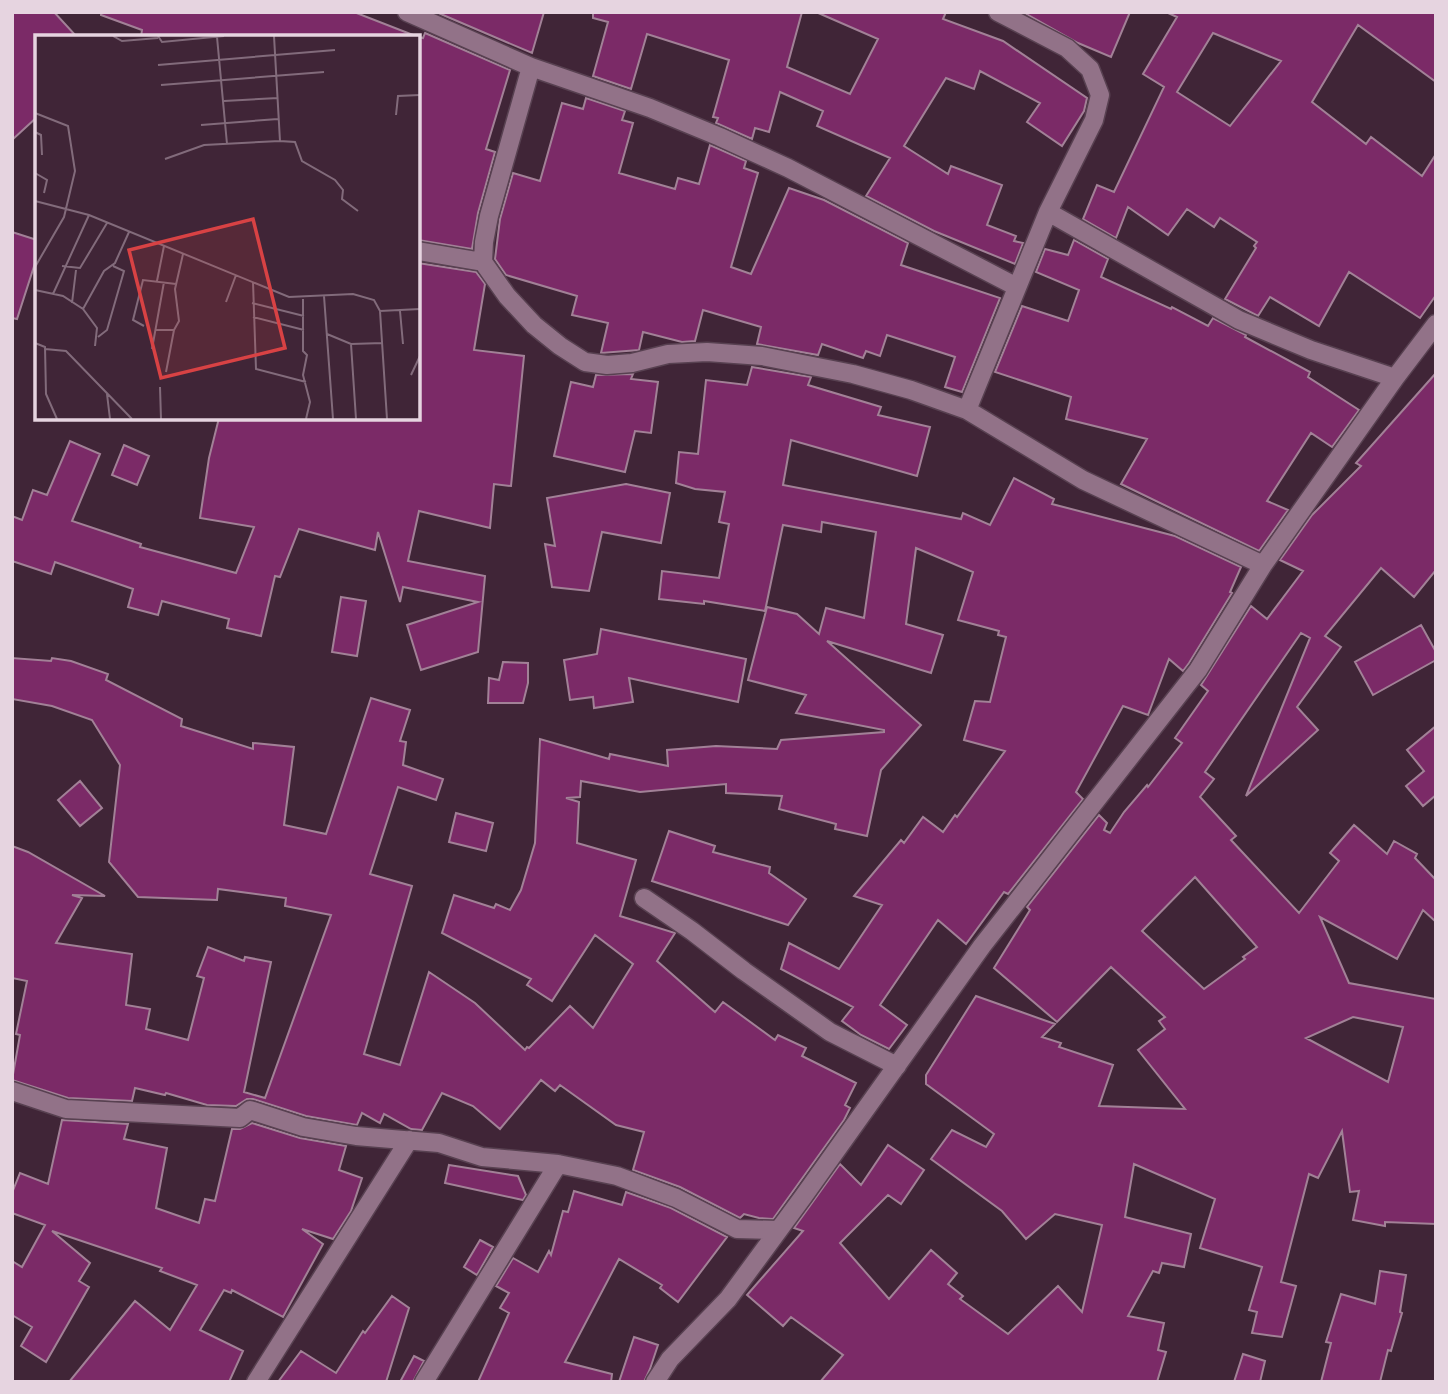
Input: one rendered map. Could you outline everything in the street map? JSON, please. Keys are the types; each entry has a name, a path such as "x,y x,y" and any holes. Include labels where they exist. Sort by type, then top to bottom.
{"street":[{"path":"407,12 531,67 650,108 720,136 1017,286"},
{"path":"967,410 1048,212 1094,120 1100,95 1090,69 1066,48 998,12"},
{"path":"531,67 489,216 483,262 507,296 534,325 560,346 585,362 607,365 632,363 668,354 707,352 762,356 865,377 911,390 967,410 1083,480 1263,565"},
{"path":"1048,212 1239,320 1311,350 1395,378"},
{"path":"420,251 483,262"},
{"path":"655,1382 670,1359 728,1299 982,946 1198,670 1263,565 1436,324"},
{"path":"644,898 830,1032 897,1066"},
{"path":"12,1091 66,1109 240,1118 250,1110 303,1127 356,1136 439,1143 482,1157 558,1164 617,1176 676,1198 737,1229 778,1230"},
{"path":"256,1382 410,1140"},
{"path":"424,1382 558,1164"}],"building":[{"path":"12,12 54,12 75,35 35,35 35,119 12,140"},
{"path":"101,12 354,12 413,35 141,35 142,30 101,15"},
{"path":"436,12 544,12 532,53"},
{"path":"593,12 802,12 787,67 850,94 878,39 816,12 946,12 943,19 1003,41 1087,98 1084,111 1062,146 1027,122 1040,103 980,71 974,89 946,78 904,146 948,174 951,166 1002,185 987,225 1016,236 1014,241 1023,243 1015,264 934,231 866,196 890,158 817,126 823,111 780,92 769,132 755,128 752,139 716,123 718,118 713,117 729,60 647,34 631,89 593,76 608,22 593,18"},
{"path":"1023,12 1130,12 1111,57 1078,43"},
{"path":"1166,12 1436,12 1436,82 1358,25 1312,102 1366,144 1371,137 1422,176 1436,154 1436,295 1420,318 1349,272 1319,326 1270,297 1258,316 1225,299 1257,242 1220,218 1214,227 1187,209 1168,235 1128,207 1116,238 1083,219 1097,185 1114,192 1164,87 1143,74 1177,17","holes":["1213,33 1281,61 1230,126 1177,92"]},
{"path":"425,33 510,70 486,149 495,152 478,213 472,249 420,240 420,37 423,38"},
{"path":"586,98 625,111 622,120 633,123 619,173 675,189 678,178 699,184 710,145 746,161 744,168 758,173 731,267 751,274 789,188 824,200 908,243 901,265 1000,298 962,392 945,387 955,357 887,335 880,356 866,351 863,358 822,344 818,355 757,344 761,327 703,310 695,341 682,342 643,332 639,350 601,353 608,323 572,315 577,296 506,275 495,259 500,219 513,173 540,181 562,103 583,109"},
{"path":"12,232 35,239 35,263 17,319 12,318"},
{"path":"1074,240 1108,259 1101,277 1171,309 1172,307 1208,326 1213,318 1246,335 1245,337 1310,372 1308,377 1359,410 1332,447 1311,433 1267,501 1288,510 1259,551 1121,484 1147,439 1066,419 1071,397 995,372 1022,306 1068,321 1079,290 1036,272 1045,249 1068,255"},
{"path":"420,263 476,272 485,284 474,350 524,356 511,486 494,484 490,528 419,511 408,561 485,576 478,652 421,670 407,625 478,602 403,587 400,602 378,532 375,550 299,529 280,577 275,576 261,636 227,628 229,619 162,601 158,615 128,607 133,589 55,562 51,574 12,561 12,516 22,520 33,490 47,495 70,441 100,454 72,521 141,544 140,547 236,573 254,527 200,518 209,458 218,420 420,420"},
{"path":"752,367 811,377 808,385 881,407 878,415 930,427 917,476 791,440 783,485 961,519 963,513 990,525 1014,478 1054,499 1052,504 1175,536 1241,567 1230,592 1232,593 1189,663 1183,671 1169,659 1148,715 1123,706 1076,792 1083,799 1008,894 1004,892 966,944 938,920 880,1005 907,1025 889,1049 861,1035 842,1021 853,1007 781,969 789,943 839,969 882,905 854,896 901,840 904,843 923,817 943,832 1005,751 964,740 975,701 990,702 1006,637 998,635 999,631 958,620 973,572 916,548 906,624 943,635 931,673 827,641 921,725 881,770 867,836 835,829 836,824 779,809 782,796 726,793 726,784 640,792 581,781 580,797 566,798 579,802 577,843 636,860 620,916 675,933 657,961 715,1012 723,1002 775,1040 778,1035 806,1048 802,1056 856,1083 845,1105 850,1108 844,1120 773,1219 744,1214 740,1218 680,1187 633,1170 644,1132 616,1125 560,1085 555,1091 541,1080 500,1129 473,1106 442,1093 422,1130 411,1129 384,1114 380,1123 362,1113 357,1125 306,1116 253,1099 247,1099 236,1106 207,1105 166,1093 165,1095 135,1088 132,1101 68,1098 12,1080 20,1035 16,1034 27,981 12,978 12,846 28,852 105,896 72,895 82,898 56,943 132,954 126,1005 150,1009 146,1029 188,1040 204,978 197,976 208,947 244,961 245,957 271,962 244,1092 265,1098 331,915 285,906 286,898 218,889 217,900 138,897 109,862 120,765 92,720 52,706 12,699 12,658 71,661 108,674 106,680 182,719 181,726 253,749 253,743 294,747 284,825 326,834 371,698 410,710 400,741 406,742 403,765 443,779 436,800 398,787 370,874 412,886 364,1054 400,1065 429,972 475,1003 525,1050 570,1006 593,1028 633,964 595,935 552,1001 527,985 531,979 442,933 454,895 494,908 496,904 510,910 521,890 535,843 540,739 609,759 610,754 668,766 667,750 716,746 777,749 781,740 884,732 796,713 806,695 748,680 767,607 797,614 819,634 826,608 864,618 876,532 822,522 821,532 783,525 765,611 704,601 704,604 659,599 662,571 719,578 729,524 719,522 725,492 695,489 676,483 679,452 698,454 706,380 747,385"},
{"path":"1436,373 1436,570 1414,597 1381,568 1325,636 1341,647 1297,707 1318,730 1246,796 1310,638 1301,633 1205,772 1214,779 1200,797 1236,836 1231,840 1299,913 1339,861 1330,853 1354,825 1387,854 1394,841 1417,854 1415,858 1436,880 1436,922 1423,910 1397,959 1320,917 1349,983 1436,999 1436,1224 1385,1222 1385,1226 1353,1220 1359,1191 1350,1192 1342,1131 1318,1178 1309,1174 1281,1282 1296,1286 1282,1337 1252,1333 1257,1312 1249,1310 1262,1267 1200,1248 1215,1199 1134,1164 1125,1217 1191,1234 1184,1267 1162,1263 1159,1273 1153,1271 1128,1316 1164,1323 1158,1350 1166,1352 1157,1382 820,1382 843,1355 791,1317 783,1326 747,1295 803,1231 794,1228 840,1164 861,1185 888,1145 924,1170 901,1204 888,1195 840,1243 889,1299 931,1250 957,1273 948,1284 963,1296 960,1299 1008,1334 1058,1286 1082,1312 1102,1225 1055,1214 1026,1239 1002,1211 931,1159 952,1130 986,1147 994,1134 926,1084 926,1075 976,996 1055,1024 1042,1037 1061,1043 1059,1047 1113,1065 1099,1106 1185,1109 1138,1050 1165,1029 1159,1021 1165,1017 1111,967 1057,1022 994,968 1030,910 1027,907 1099,815 1107,823 1104,830 1110,833 1124,812 1147,785 1148,787 1182,743 1175,738 1208,691 1201,685 1251,606 1267,619 1303,571 1280,560 1312,515 1361,466 1356,463","holes":["1195,877 1257,947 1204,989 1142,931","1353,1017 1403,1027 1388,1082 1306,1038"]},
{"path":"633,374 631,379 658,382 651,433 635,431 625,472 554,456 571,382 593,387 596,375"},
{"path":"124,445 149,456 137,485 112,475"},
{"path":"626,484 670,493 661,543 602,532 589,591 552,587 545,544 555,546 547,498"},
{"path":"341,597 366,601 357,656 332,652"},
{"path":"1421,625 1436,652 1436,660 1373,695 1355,662"},
{"path":"601,629 746,659 738,702 629,678 633,702 594,708 593,697 570,700 564,660 597,654"},
{"path":"503,662 528,663 528,683 523,703 488,703 489,678 499,680"},
{"path":"1436,726 1436,795 1423,806 1406,786 1424,771 1407,750"},
{"path":"80,781 102,808 80,826 58,800"},
{"path":"456,813 493,823 486,851 449,842"},
{"path":"669,831 715,846 713,852 770,867 769,873 806,899 788,925 652,881"},
{"path":"62,1120 128,1124 124,1139 167,1148 156,1208 199,1223 205,1199 215,1201 232,1129 240,1129 252,1123 300,1138 346,1146 339,1170 362,1178 351,1211 333,1239 302,1229 323,1244 283,1317 232,1290 231,1293 224,1290 200,1330 243,1351 229,1382 69,1382 135,1301 170,1330 197,1285 160,1271 162,1268 52,1231 90,1263 79,1281 89,1287 46,1362 21,1346 32,1327 12,1315 12,1261 22,1267 45,1225 12,1213 12,1193 20,1173 48,1184"},
{"path":"449,1165 518,1176 526,1195 523,1200 445,1183"},
{"path":"574,1191 622,1205 626,1192 671,1208 727,1237 678,1302 660,1288 662,1285 619,1259 565,1362 612,1374 611,1382 478,1382 509,1313 500,1308 509,1293 496,1286 513,1258 538,1272 549,1251 551,1255 563,1211 568,1212"},
{"path":"480,1240 493,1247 477,1275 464,1267"},
{"path":"1380,1271 1406,1275 1402,1313 1380,1382 1321,1382 1331,1343 1326,1342 1341,1294 1375,1304"},
{"path":"392,1296 409,1308 386,1382 278,1382 301,1351 336,1373 363,1331 365,1333"},
{"path":"634,1337 658,1345 644,1382 619,1382"},
{"path":"1243,1354 1265,1361 1260,1382 1234,1382"},
{"path":"414,1356 424,1361 413,1382 400,1382"}]}
